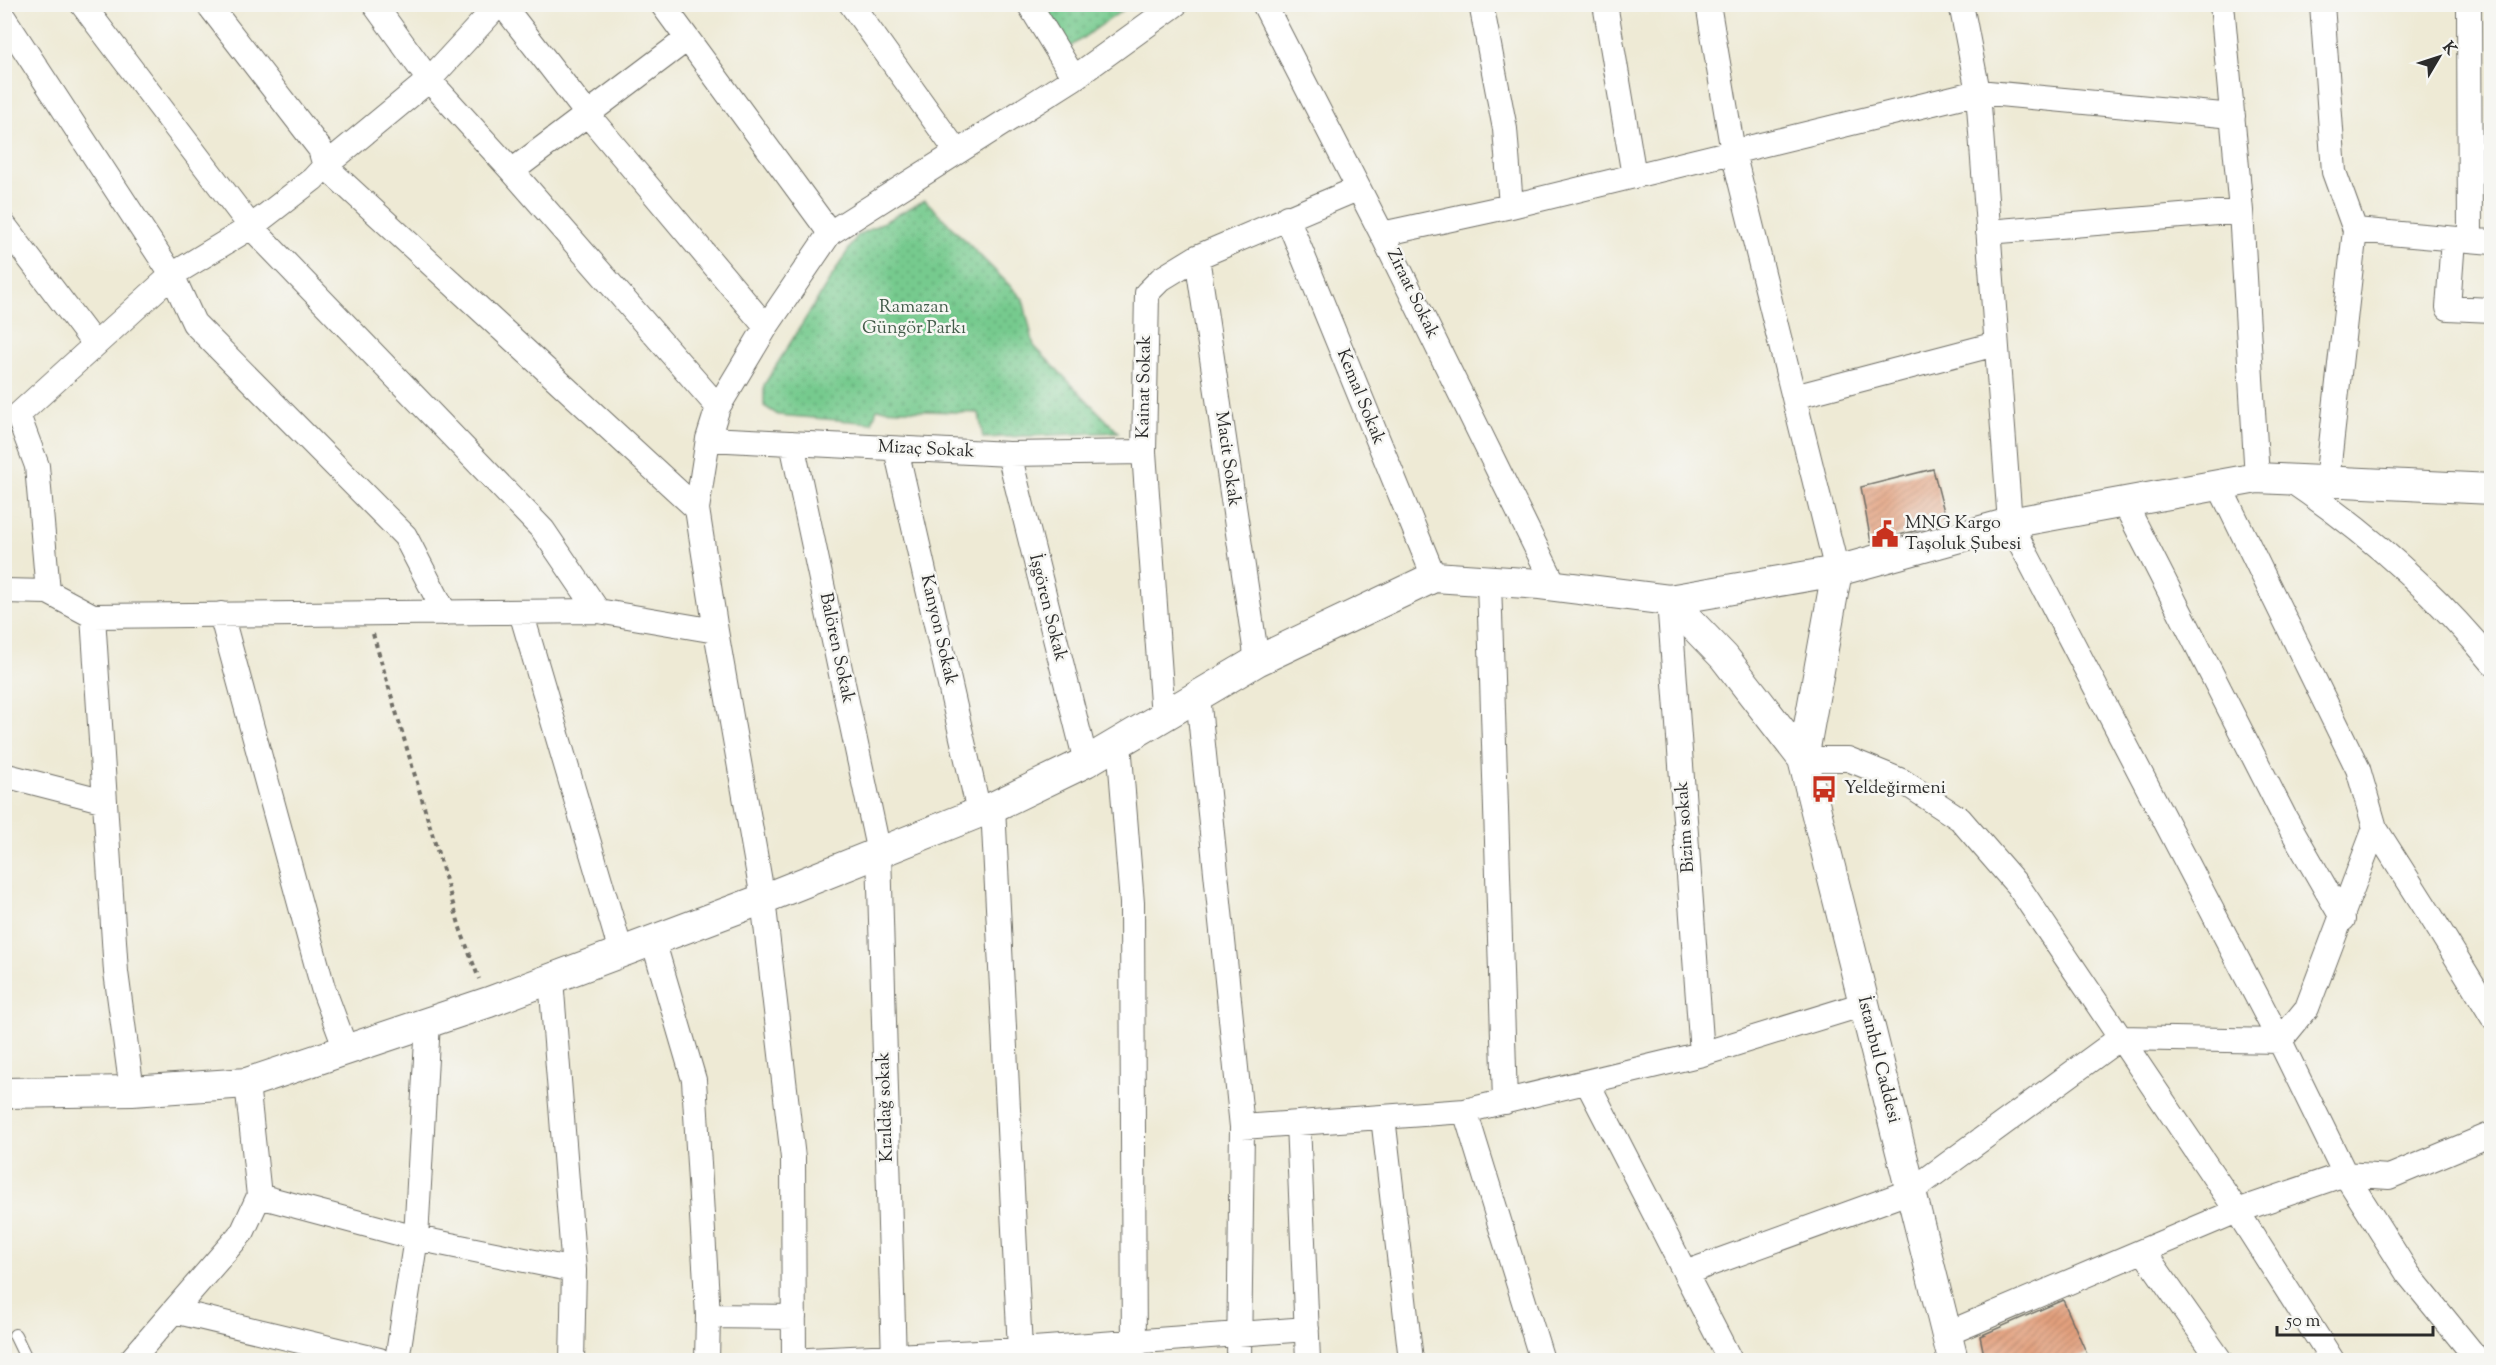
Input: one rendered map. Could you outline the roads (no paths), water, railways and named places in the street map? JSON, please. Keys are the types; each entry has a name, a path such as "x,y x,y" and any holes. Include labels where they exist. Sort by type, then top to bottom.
{"street":[{"path":"82,4 251,226 543,530 598,611"},
{"path":"208,4 320,149 325,166 697,509"},
{"path":"374,4 429,80 512,171 718,407"},
{"path":"48,592 37,466 11,414 95,345 172,275 251,226 314,179 325,166 429,80 501,4 588,115 766,327"},
{"path":"662,4 830,234"},
{"path":"851,4 957,152"},
{"path":"1029,4 1074,78"},
{"path":"794,1360 793,1158 763,899 697,509 708,439 718,407 766,327 830,234 1074,78 1176,4"},
{"name":"Ziraat Sokak","path":"1264,4 1382,234 1555,586"},
{"path":"1481,4 1505,129 1511,206"},
{"path":"1605,4 1634,176"},
{"path":"1708,4 1733,152 1837,571 1803,759"},
{"path":"1961,4 1978,92 2010,523 2280,1041 2345,1174 2408,1274 2478,1360"},
{"path":"2222,4 2241,211 2257,478"},
{"path":"2322,4 2334,172 2355,230 2326,481"},
{"path":"2469,4 2472,240 2448,308 2492,310"},
{"path":"4,18 172,275 194,323 405,536 445,613"},
{"path":"512,171 687,39"},
{"path":"1382,234 1511,206 1978,92 2233,116"},
{"name":"Kainat Sokak","path":"1163,717 1144,452 1147,292 1161,279 1197,257 1357,189"},
{"path":"1988,232 2241,211"},
{"name":"Kemal Sokak","path":"1287,217 1434,577"},
{"path":"4,225 95,345"},
{"path":"2355,230 2472,240"},
{"name":"Macit Sokak","path":"1197,257 1257,661"},
{"path":"1794,398 1996,344"},
{"name":"Mizaç Sokak","path":"708,439 1009,454 1144,452"},
{"name":"Balören Sokak","path":"792,443 879,853"},
{"name":"Kanyon Sokak","path":"896,449 986,809 1020,1350"},
{"name":"İşgören Sokak","path":"1009,454 1086,762"},
{"path":"4,1093 132,1091 247,1083 489,1002 763,899 986,809 1086,762 1257,661 1434,577 1555,586 1669,600 1837,571 2010,523 2257,478 2492,489"},
{"path":"2290,480 2344,517 2402,567 2483,641 2492,662"},
{"path":"2219,485 2358,769 2375,828 2492,1016"},
{"path":"2124,502 2285,818 2343,918"},
{"path":"1489,581 1505,1101"},
{"path":"4,591 48,592 93,616 598,611 716,631"},
{"path":"1669,600 1724,657 1803,759"},
{"name":"Bizim sokak","path":"1669,600 1702,1053"},
{"path":"521,612 621,952"},
{"path":"221,614 323,988 346,1050"},
{"path":"93,616 116,972 132,1091"},
{"path":"1198,696 1242,1127 1239,1360"},
{"path":"1119,743 1132,903 1135,1351"},
{"path":"1803,759 1848,759 1902,781 1960,819 2018,886 2237,1211 2332,1360"},
{"name":"İstanbul Caddesi","path":"1803,759 1949,1347"},
{"path":"4,775 105,801"},
{"path":"2280,1041 2307,1008 2343,918 2375,828"},
{"name":"Kızıldağ sokak","path":"879,853 893,1359"},
{"path":"653,940 694,1080 708,1316 707,1360"},
{"path":"550,979 574,1270 572,1360"},
{"path":"1242,1127 1465,1112 1702,1053 1864,1004"},
{"path":"398,1360 416,1238 428,1022"},
{"path":"1685,1273 1911,1191 2120,1038 2280,1041"},
{"path":"1587,1082 1730,1360"},
{"path":"131,1360 243,1231 259,1196 247,1083"},
{"path":"1465,1112 1542,1360"},
{"path":"1383,1117 1411,1360"},
{"path":"1298,1123 1308,1360"},
{"path":"1949,1347 2144,1252 2237,1211 2345,1174 2389,1177 2492,1134"},
{"path":"259,1196 416,1238 574,1270"},
{"path":"2144,1252 2220,1360"},
{"path":"174,1311 380,1360"},
{"path":"708,1316 794,1317"},
{"path":"809,1360 893,1359 1020,1350 1135,1351 1239,1334 1307,1329"}],"lane":[{"path":"15,1335 27,1360"}],"place":[{"name":"MNG Kargo Taşoluk Şubesi","path":"1885,534"},
{"name":"Yeldeğirmeni","path":"1824,789"}],"park label":[{"name":"Ramazan Güngör Parkı","path":"914,318"}]}
